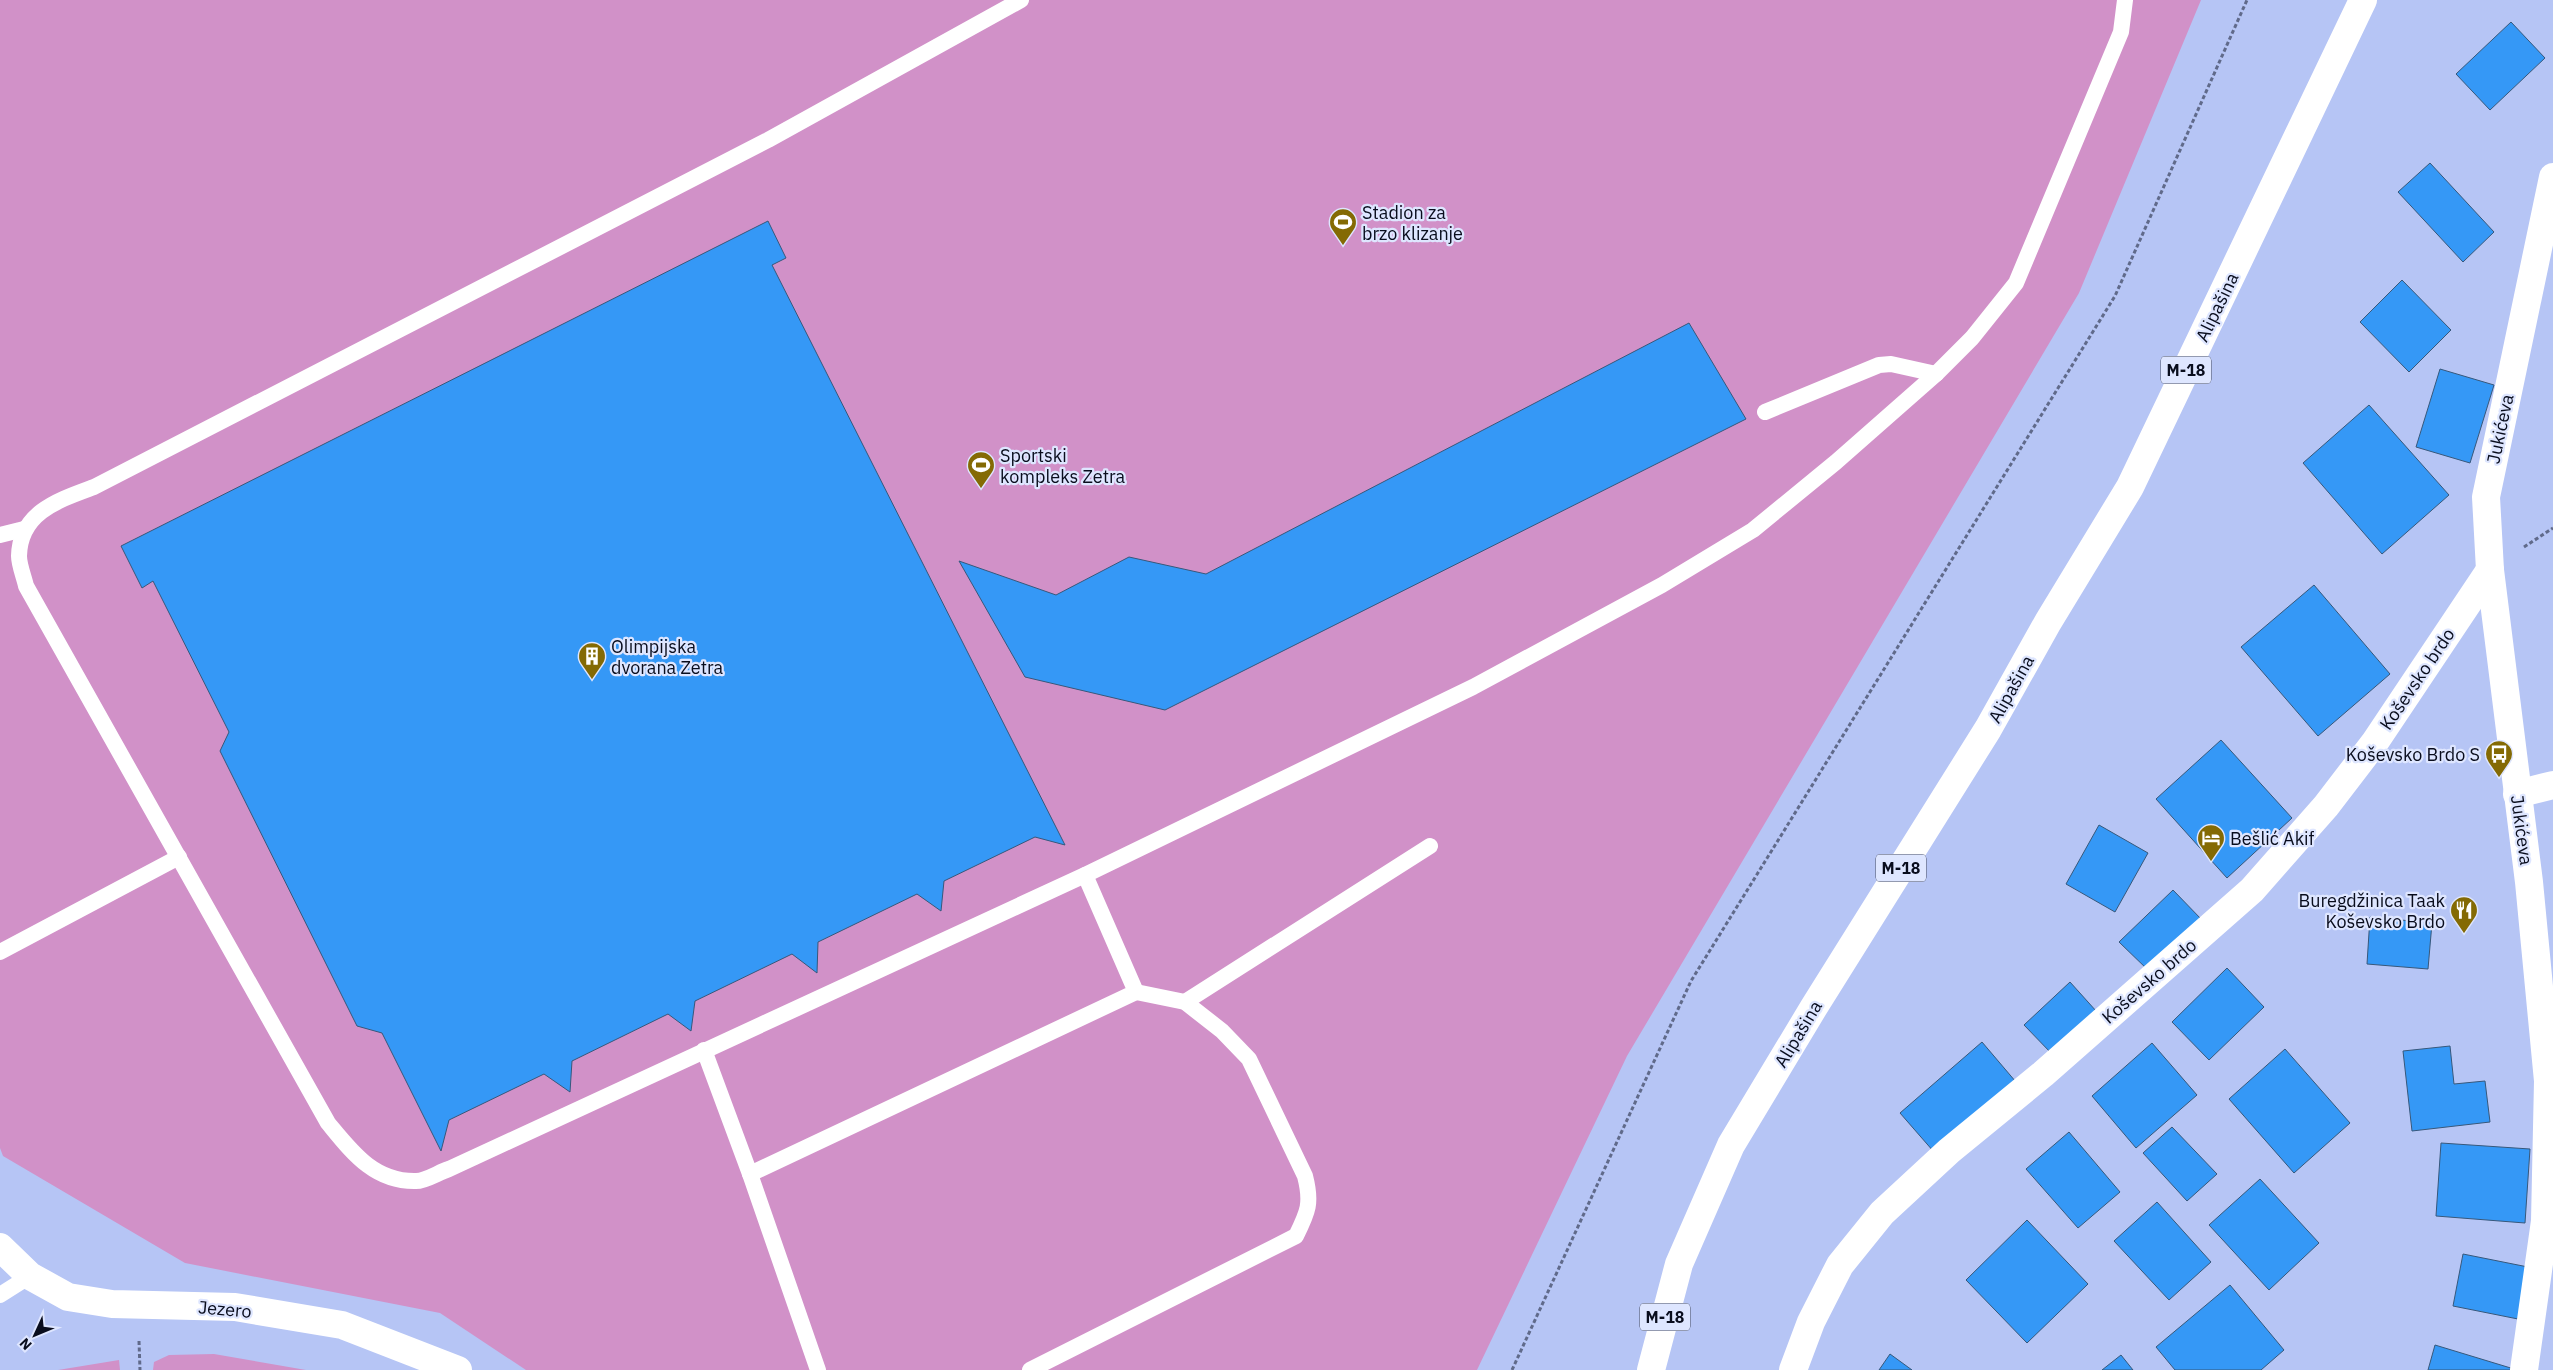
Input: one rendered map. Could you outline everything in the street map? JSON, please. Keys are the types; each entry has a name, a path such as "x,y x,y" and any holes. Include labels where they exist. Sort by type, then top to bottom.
{"street":[{"name":"Alipašina","path":"1651,1370 1679,1264 1731,1145 1814,1007 1988,729 2048,622 2130,487 2335,62 2363,0"},
{"name":"Jukićeva","path":"2524,1370 2545,1220 2548,1081 2529,882 2490,570 2486,497 2546,250 2553,177"},
{"name":"Koševsko brdo","path":"1793,1370 1812,1322 1840,1265 1882,1212 1949,1151 2043,1074 2252,890 2326,806 2370,749 2490,570"},
{"path":"2517,794 2553,785"},
{"name":"Jezero","path":"0,1247 30,1276 68,1297 112,1304 235,1307 342,1325 458,1370"}],"lane":[{"path":"0,535 24,529 42,510 64,498 102,482 759,145 1021,0"},
{"path":"24,529 19,557 26,586 328,1123 356,1157 387,1177 418,1181 1085,875 1473,687 1662,585 1753,530 1836,462 1936,374 1972,338 2016,283 2121,32 2125,0"},
{"path":"1764,412 1879,365 1891,364 1936,374"},
{"path":"1185,1002 1430,846"},
{"path":"0,952 180,857"},
{"path":"1085,875 1136,992"},
{"path":"750,1174 1136,992 1185,1002 1222,1031 1249,1059 1305,1176 1310,1196 1307,1214 1296,1236 1030,1370"},
{"path":"704,1050 750,1174 818,1370"},
{"path":"0,1295 30,1276"}],"path":[{"path":"1512,1370 1692,981 2115,296 2247,0"}],"shaded area":[{"name":"Sportski kompleks Zetra","path":"0,0 2201,0 2079,293 1627,1056 1477,1370 526,1370 440,1313 185,1263 3,1156 0,1148"},
{"path":"214,1354 306,1370 153,1370 154,1362 169,1355"},
{"path":"119,1360 120,1370 58,1370"}],"building":[{"path":"2511,22 2545,58 2490,110 2456,74"},
{"path":"2430,163 2494,232 2463,262 2398,192"},
{"name":"Olimpijska dvorana Zetra","path":"768,221 786,258 772,265 1065,845 1035,837 944,881 941,911 917,894 818,942 817,973 792,954 695,1001 691,1031 668,1014 572,1061 570,1092 544,1074 449,1120 441,1151 382,1033 357,1026 220,751 229,732 153,581 142,588 121,546"},
{"path":"2402,280 2451,330 2409,372 2360,322"},
{"path":"1689,323 1746,419 1165,710 1025,677 959,561 1056,595 1129,557 1206,574"},
{"path":"2440,369 2494,385 2470,463 2416,447"},
{"path":"2369,405 2449,495 2382,554 2303,463"},
{"path":"2314,585 2390,674 2318,736 2241,647"},
{"path":"2221,740 2292,818 2227,878 2156,799"},
{"path":"2099,825 2148,853 2115,912 2066,884"},
{"path":"2173,890 2202,920 2149,971 2119,942"},
{"path":"2370,917 2432,923 2428,969 2367,964"},
{"path":"2227,968 2264,1007 2209,1060 2172,1022"},
{"path":"2070,982 2097,1012 2052,1054 2024,1025"},
{"path":"1982,1042 2016,1082 1934,1152 1900,1113"},
{"path":"2152,1043 2197,1095 2136,1148 2092,1096"},
{"path":"2450,1046 2454,1084 2485,1081 2490,1122 2412,1131 2403,1051"},
{"path":"2285,1049 2350,1123 2294,1173 2229,1099"},
{"path":"2172,1127 2217,1174 2187,1201 2143,1153"},
{"path":"2069,1132 2120,1192 2078,1228 2026,1169"},
{"path":"2441,1143 2530,1149 2525,1223 2436,1216"},
{"path":"2260,1179 2319,1243 2269,1290 2209,1225"},
{"path":"2157,1202 2211,1262 2169,1300 2114,1241"},
{"path":"2027,1220 2088,1284 2027,1343 1966,1280"},
{"path":"2463,1254 2528,1267 2518,1319 2453,1306"},
{"path":"2230,1285 2284,1350 2261,1370 2175,1370 2156,1347"},
{"path":"2435,1345 2514,1369 2428,1370"},
{"path":"1890,1354 1912,1370 1879,1370"},
{"path":"2121,1355 2133,1370 2102,1370"}],"place":[{"name":"Stadion za brzo klizanje","path":"1343,246"},
{"name":"Sportski kompleks Zetra","path":"981,489"},
{"name":"Olimpijska dvorana Zetra","path":"592,680"},
{"name":"Koševsko Brdo S","path":"2499,778"},
{"name":"Bešlić Akif","path":"2211,862"},
{"name":"Buregdžinica Taak Koševsko Brdo","path":"2464,934"}]}
